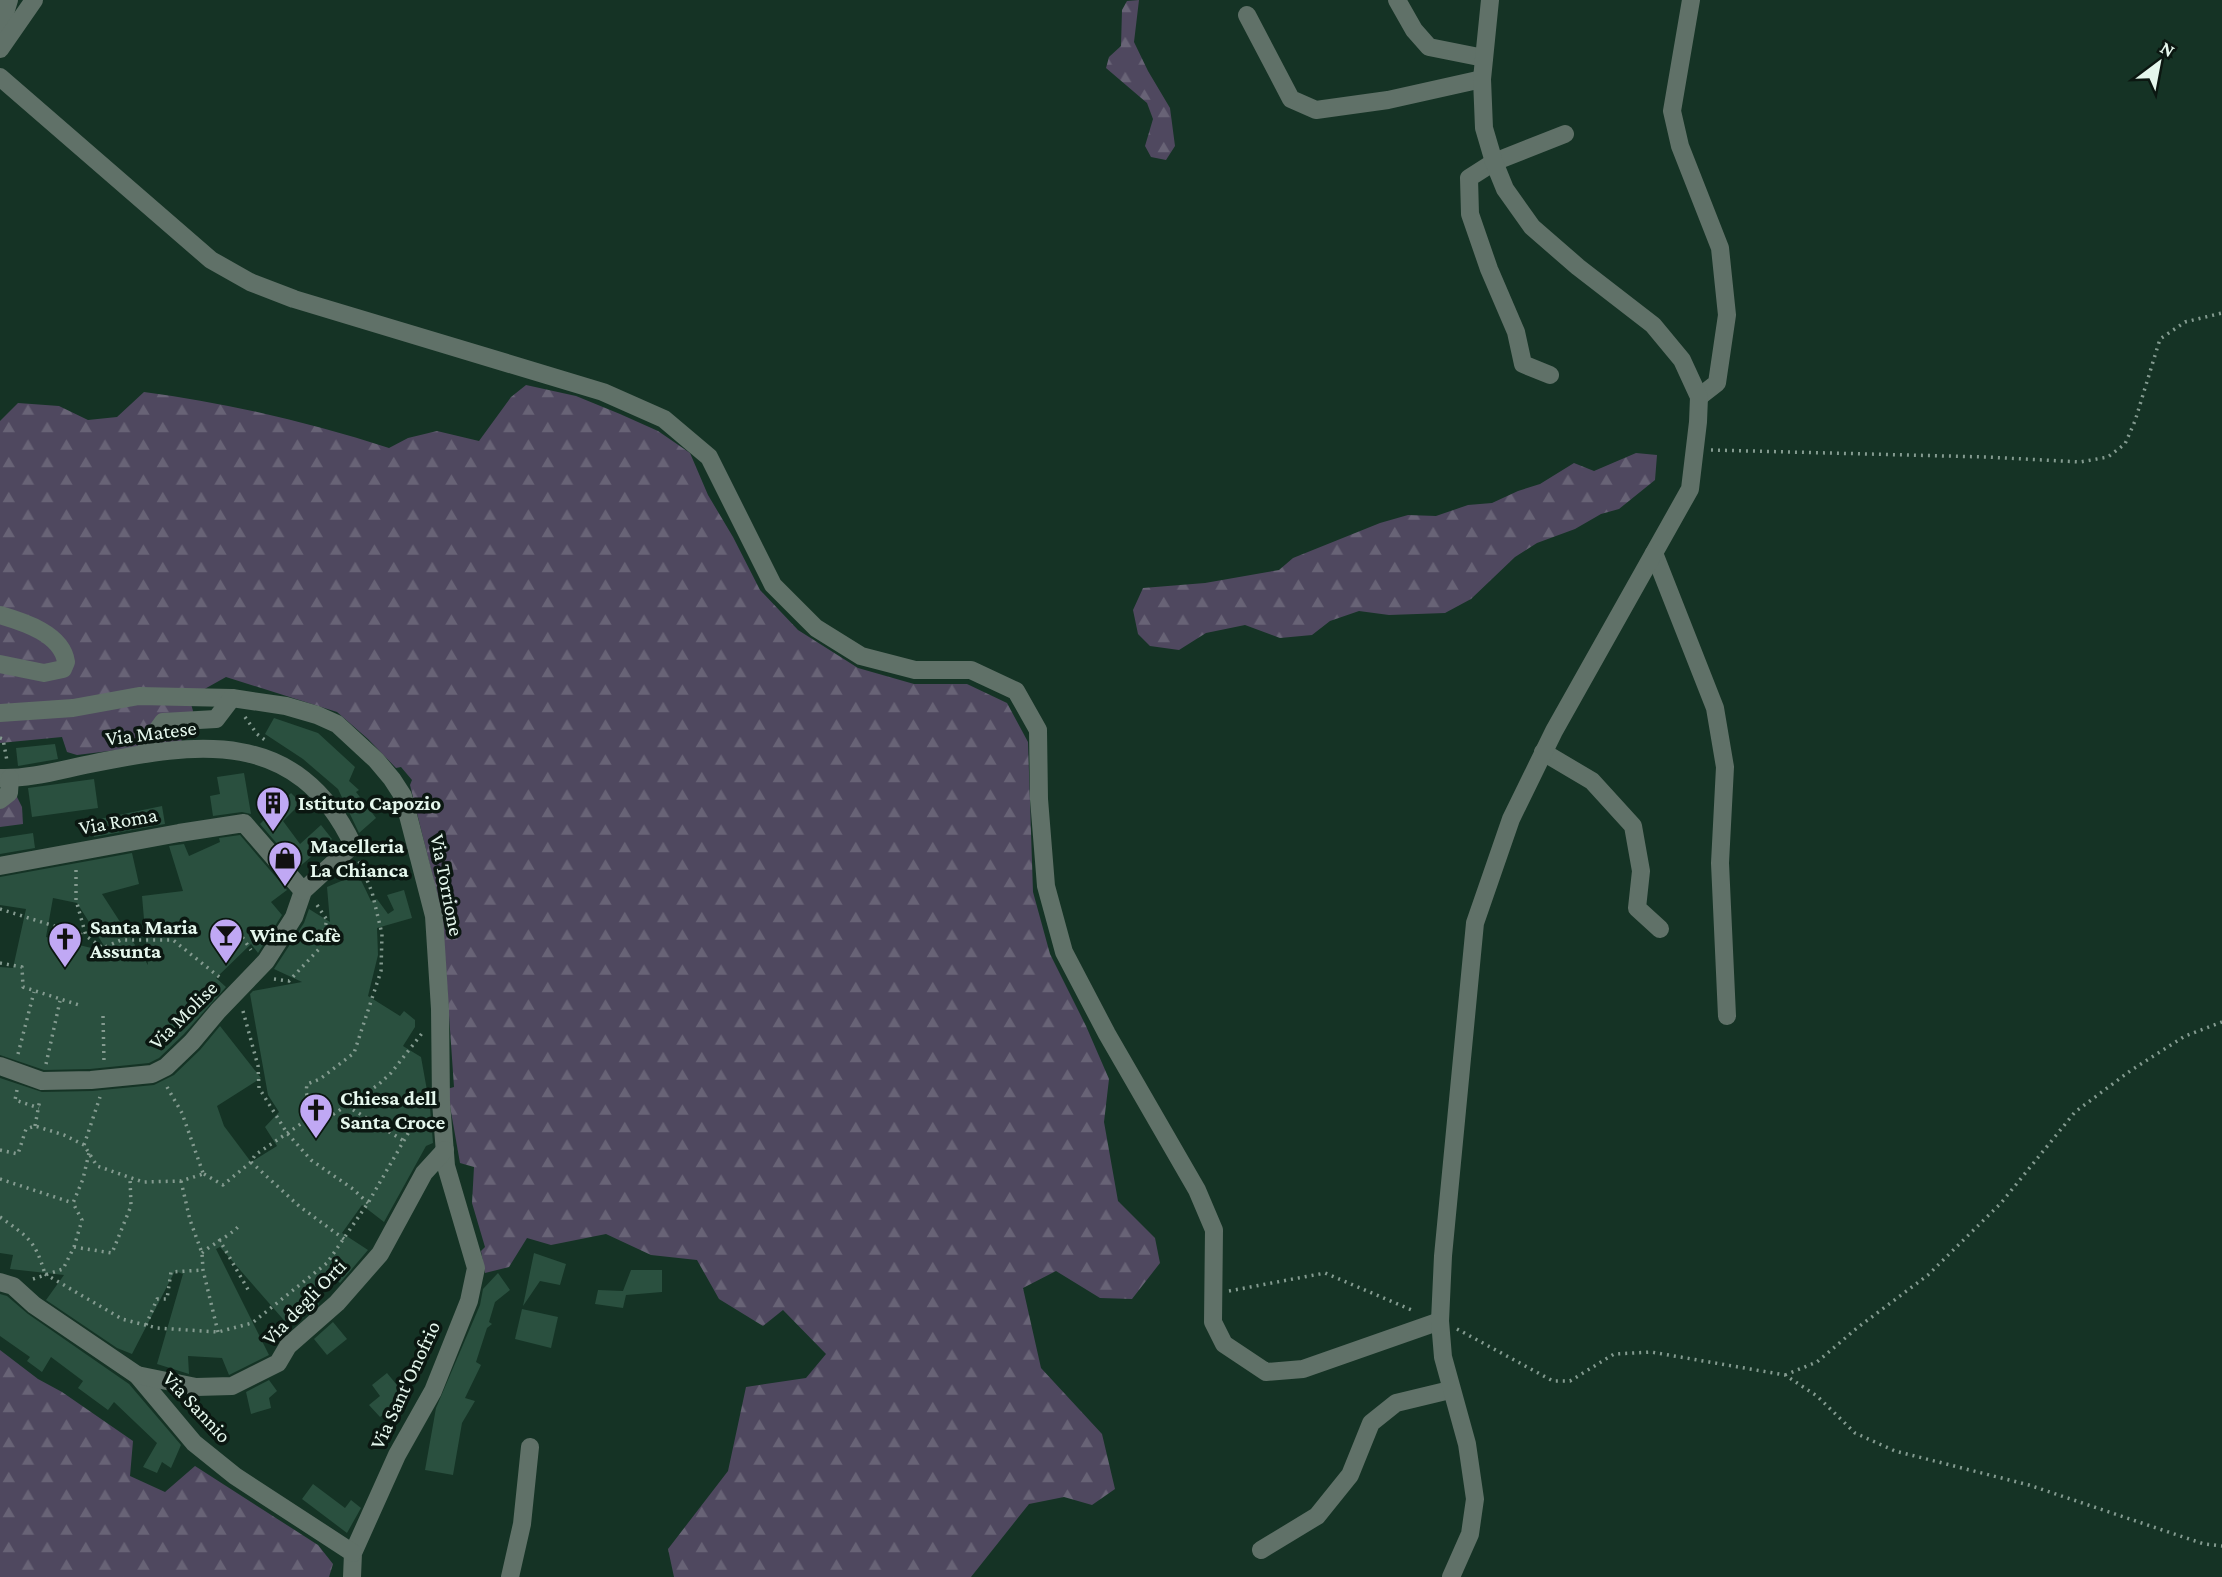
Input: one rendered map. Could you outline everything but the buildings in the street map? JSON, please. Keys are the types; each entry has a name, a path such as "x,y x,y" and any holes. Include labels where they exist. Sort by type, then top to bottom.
{"street":[{"path":"0,30 9,0"},
{"path":"0,50 34,0"},
{"path":"1397,0 1414,30 1429,47 1483,58"},
{"path":"1451,1577 1470,1534 1475,1499 1467,1444 1443,1357 1440,1321 1443,1256 1475,923 1511,819 1543,752 1690,489 1699,397 1682,360 1653,325 1578,267 1532,227 1505,189 1485,128 1482,79 1489,0"},
{"path":"1691,0 1672,111 1680,146 1720,248 1727,315 1717,383 1699,397"},
{"path":"1247,15 1291,99 1316,110 1388,100 1482,79"},
{"path":"0,77 211,260 250,282 294,299 603,392 664,419 709,457 773,585 816,628 861,656 915,670 971,670 1016,691 1038,730 1039,799 1046,886 1064,952 1107,1034 1197,1190 1214,1230 1213,1322 1224,1344 1266,1372 1303,1369 1440,1321"},
{"path":"1550,376 1523,364 1516,332 1489,269 1470,214 1469,178 1494,162 1565,134"},
{"path":"1654,553 1715,708 1725,767 1720,863 1727,1016"},
{"path":"0,615 29,625 50,637 64,651 66,662 63,669 51,673 0,664"},
{"name":"Via Torrione","path":"0,713 73,708 138,696 232,698 286,706 333,721 356,740 397,784 408,809 435,916 445,1150"},
{"path":"145,753 148,743 163,722 216,719 232,698"},
{"name":"Via Matese","path":"5,778 27,777 145,753 216,748 242,751 266,758 290,770 313,787 333,810 353,845"},
{"path":"1543,752 1592,781 1633,826 1641,871 1637,908 1660,929"},
{"path":"0,800 9,793 5,778"},
{"name":"Via Roma","path":"0,866 244,824 303,891"},
{"path":"303,891 353,845"},
{"name":"Via Molise","path":"11,1071 42,1081 91,1080 152,1074 166,1067 266,961 294,917 303,891"},
{"name":"Via degli Orti","path":"137,1375 196,1387 232,1386 278,1363 288,1346 337,1303 380,1254 424,1173 445,1150"},
{"name":"Via Sant'Onofrio","path":"353,1553 397,1455 433,1391 468,1301 476,1268 446,1166 445,1150"},
{"name":"Via Sannio","path":"6,1284 137,1375 194,1443 235,1476 353,1553"},
{"path":"1261,1550 1317,1516 1350,1475 1371,1423 1396,1403 1451,1390"},
{"path":"510,1577 522,1524 530,1447"},
{"path":"352,1577 353,1553"}],"path":[{"path":"1695,450 2080,462 2108,457 2125,444 2135,421 2160,339 2185,322 2222,313"},
{"path":"314,1115 306,1092 307,1084 320,1079 354,1053 381,971 382,934 372,892 353,845"},
{"path":"76,851 76,900 86,936"},
{"path":"292,978 319,949 327,920 303,891"},
{"path":"0,909 86,936 103,948 121,940 173,940 219,976"},
{"path":"223,925 232,922 249,946"},
{"path":"0,963 22,967 23,987 79,1005"},
{"path":"34,992 11,1071 15,1100 39,1108"},
{"path":"238,992 258,1066 259,1088 287,1133 311,1160 353,1189 368,1203"},
{"path":"35,1126 60,1001"},
{"path":"314,1115 326,1119 391,1073 440,1009"},
{"path":"84,1145 96,1114 105,1077 103,1016"},
{"path":"1785,1375 1817,1362 1928,1275 2001,1203 2075,1112 2130,1071 2185,1036 2222,1022"},
{"path":"152,1074 167,1087 181,1113 204,1174 223,1185 251,1162 255,1154 314,1115"},
{"path":"347,1106 404,1141"},
{"path":"0,1217 38,1248 45,1274 122,1319 157,1328 218,1332 253,1323 327,1263 368,1203 414,1123 413,1119"},
{"path":"0,1150 18,1154 26,1129 35,1126 84,1145 97,1166 143,1182 181,1181 204,1174"},
{"path":"73,1203 90,1152"},
{"path":"251,1162 299,1206 344,1239"},
{"path":"74,1247 112,1253 131,1206 130,1178"},
{"path":"0,1179 73,1203 82,1220 74,1247 62,1269 45,1274"},
{"path":"181,1181 190,1220 202,1253 203,1270 218,1332"},
{"path":"202,1253 219,1239 236,1231 240,1224"},
{"path":"219,1239 250,1293"},
{"path":"146,1325 157,1300 167,1299 171,1272 203,1270"},
{"path":"1215,1294 1325,1273 1440,1321 1553,1381 1570,1381 1582,1376 1614,1354 1651,1352 1785,1375 1817,1396 1855,1433 1895,1451 2029,1485 2192,1540 2222,1546"}],"green space":[{"path":"1139,0 1134,42 1170,108 1175,146 1166,160 1151,157 1145,146 1153,119 1147,103 1106,68 1109,57 1121,46 1122,10 1127,1"},
{"path":"526,385 576,396 620,414 658,431 690,453 708,495 760,590 798,630 858,668 914,684 967,684 1007,703 1028,742 1033,892 1050,954 1109,1079 1104,1122 1118,1201 1155,1238 1160,1263 1132,1299 1100,1298 1056,1271 1023,1288 1041,1368 1102,1434 1115,1489 1092,1505 1064,1497 1029,1504 971,1577 674,1577 668,1549 728,1471 746,1387 806,1378 826,1354 783,1310 763,1326 719,1299 697,1260 651,1255 606,1234 551,1245 527,1238 509,1267 485,1273 481,1251 485,1247 472,1203 474,1167 460,1163 447,1089 454,1087 442,914 410,785 412,780 401,767 396,768 337,712 226,677 201,691 188,693 193,711 181,742 77,755 67,752 62,737 0,743 0,421 18,403 59,406 88,420 117,417 144,392 268,414 389,448 408,438 437,431 479,441 511,397"},
{"path":"1636,453 1657,455 1655,480 1619,509 1601,514 1575,529 1537,543 1515,557 1471,599 1445,613 1389,615 1359,611 1330,621 1312,635 1280,638 1245,625 1206,633 1179,650 1150,646 1138,634 1133,610 1143,588 1205,583 1279,570 1293,558 1380,523 1408,515 1436,516 1468,505 1492,503 1540,484 1574,463 1594,471"},
{"path":"0,793 16,795 22,807 23,824 0,827"},
{"path":"0,1350 38,1379 62,1392 133,1441 130,1476 165,1492 195,1466 318,1545 333,1564 329,1577 0,1577"}],"place":[{"name":"Istituto Capozio","path":"273,833"},
{"name":"Macelleria La Chianca","path":"285,888"},
{"name":"Wine Cafè","path":"226,965"},
{"name":"Santa Maria Assunta","path":"65,969"},
{"name":"Chiesa dell Santa Croce","path":"316,1140"}]}
